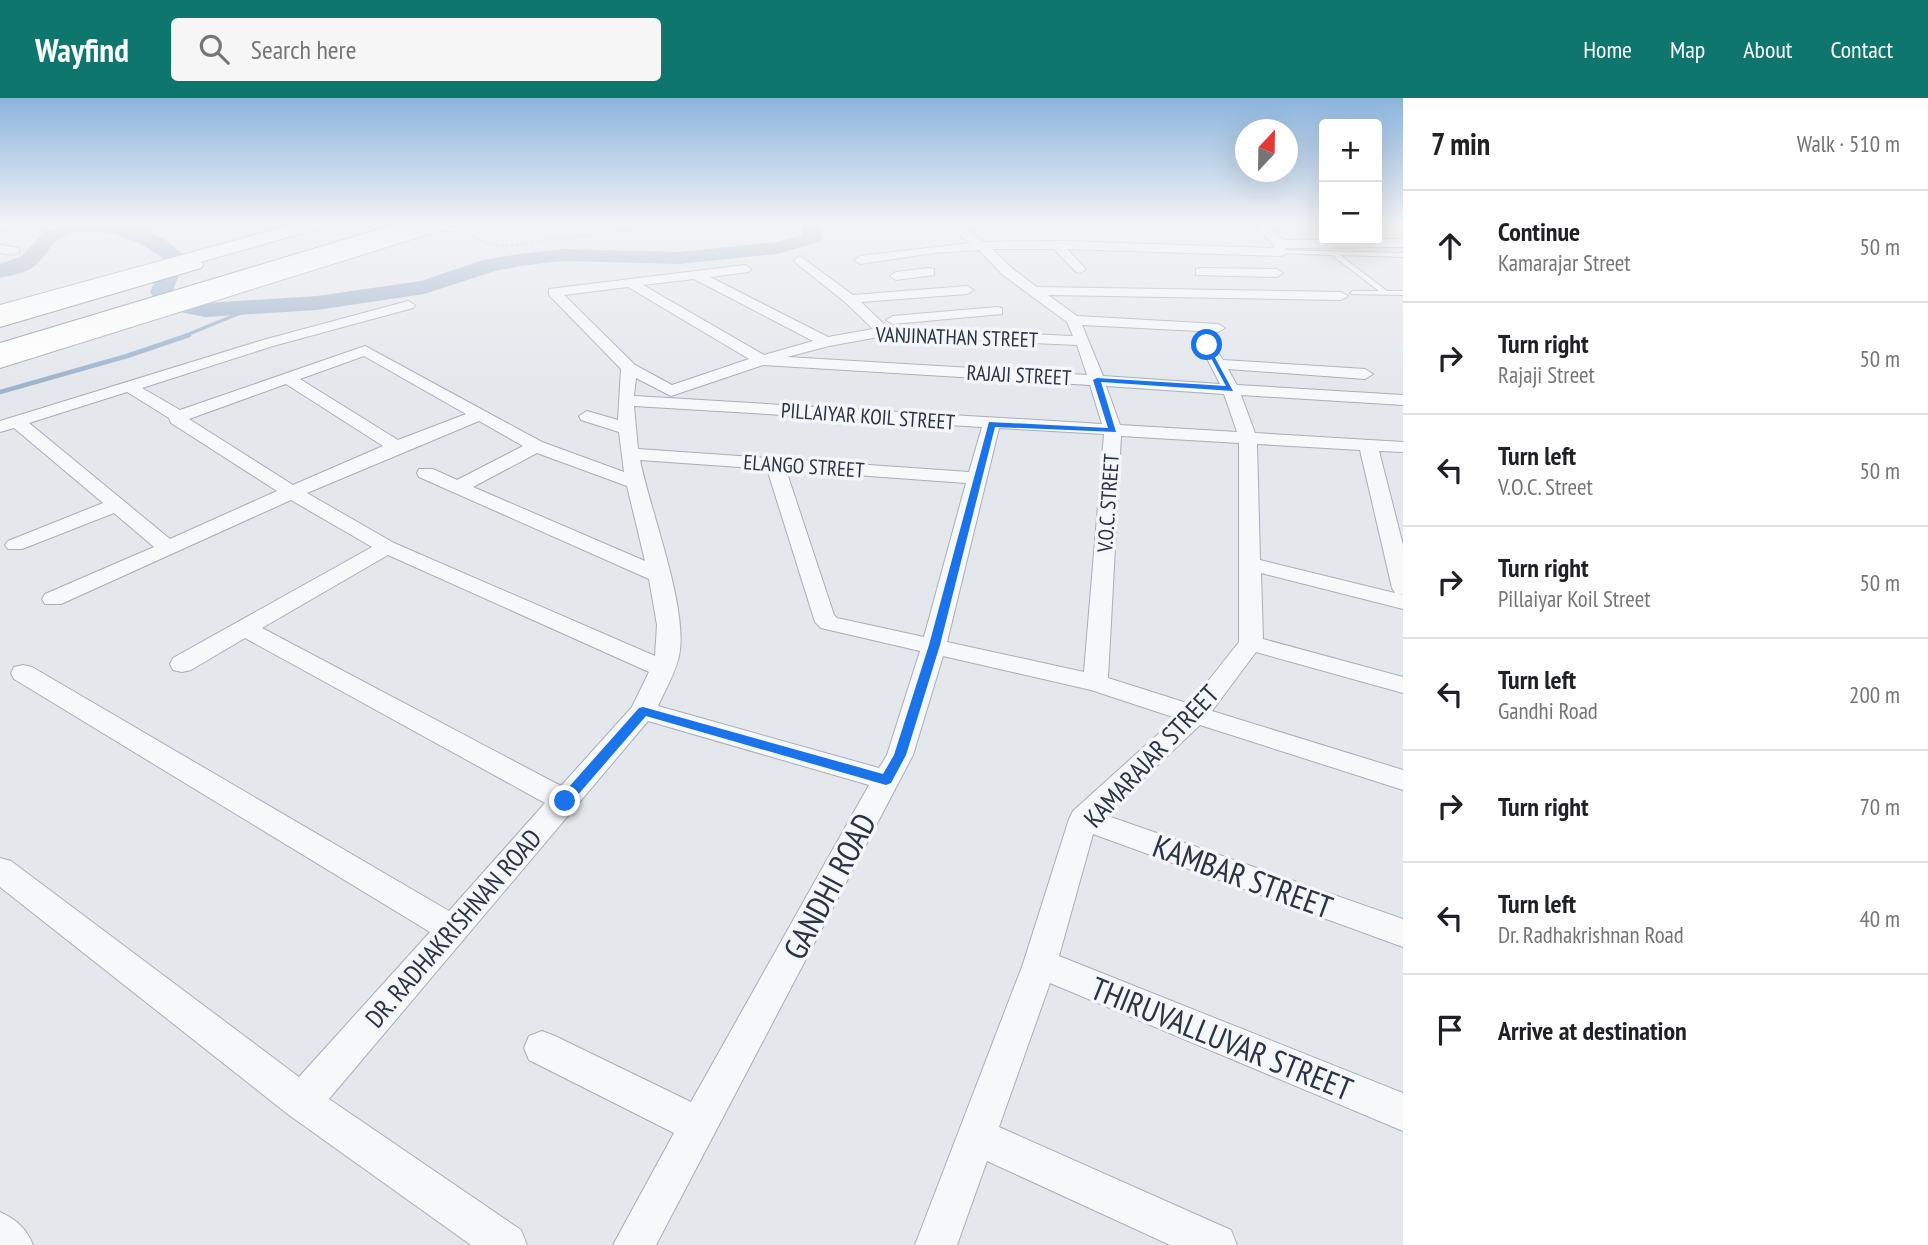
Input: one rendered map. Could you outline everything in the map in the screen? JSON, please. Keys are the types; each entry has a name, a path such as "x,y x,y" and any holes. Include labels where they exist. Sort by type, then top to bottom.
{"main road":[{"path":"0,312 142,276"},
{"path":"0,320 143,276"},
{"path":"196,296 248,276"},
{"path":"0,351 266,276"},
{"path":"0,361 146,311"}],"street":[{"path":"629,368 554,292 692,276"},
{"path":"697,276 825,341"},
{"path":"820,276 850,299 884,332"},
{"path":"896,276 901,276"},
{"name":"V.O.C. STREET","path":"1012,276 1073,320 1083,341 1113,431 1095,683"},
{"path":"1280,276 1307,296"},
{"path":"630,283 762,360"},
{"path":"850,299 967,290"},
{"path":"1032,291 1347,295"},
{"path":"8,425 268,343 408,305"},
{"path":"871,322 997,311"},
{"path":"1073,320 1364,374"},
{"name":"VANJINATHAN STREET","path":"629,368 671,391 825,341 884,332 1083,341"},
{"path":"268,343 313,369"},
{"path":"1214,345 1248,439 1251,643 1403,685"},
{"path":"178,416 365,351 536,446 636,483"},
{"name":"RAJAJI STREET","path":"762,360 1403,400"},
{"name":"DR. RADHAKRISHNAN ROAD","path":"302,1102 643,711 668,653 664,590 636,493 628,401 624,392 629,368"},
{"path":"289,379 395,446"},
{"path":"130,387 290,491 387,547 661,668"},
{"name":"PILLAIYAR KOIL STREET","path":"628,401 1403,447"},
{"path":"53,599 169,549 290,491 395,446 477,415"},
{"name":"ELANGO STREET","path":"587,416 630,442 775,464 977,478"},
{"name":"GANDHI ROAD","path":"634,1245 900,755 934,645 991,424"},
{"path":"8,425 116,505 169,549"},
{"path":"1368,444 1403,588"},
{"path":"456,488 536,446"},
{"path":"775,464 823,617 829,623 1095,683 1403,780"},
{"path":"426,473 659,575"},
{"path":"15,545 116,505"},
{"path":"182,664 387,547"},
{"path":"1251,564 1403,603"},
{"path":"244,628 565,801"},
{"name":"KAMARAJAR STREET","path":"936,1245 1040,964 1083,819 1196,714 1251,643"},
{"path":"23,673 452,929"},
{"path":"643,711 886,780"},
{"name":"KAMBAR STREET","path":"1083,819 1403,933"},
{"path":"0,870 302,1102 506,1245"},
{"name":"THIRUVALLUVAR STREET","path":"1040,964 1403,1112"},
{"path":"542,1048 699,1126"},
{"path":"976,1136 1216,1245"},
{"path":"0,1233 12,1245"}],"lane":[{"path":"1366,276 1384,292"},
{"path":"1347,295 1403,293"}],"waterway":[{"path":"168,276 161,292 168,303 205,310 317,303 424,287 459,276"},
{"path":"184,336 250,309"},
{"path":"0,392 127,356 189,335"}],"route":[{"path":"565,801 643,711 886,780 900,755 934,645 991,424 1113,431 1097,380 1231,389 1207,345"}]}
